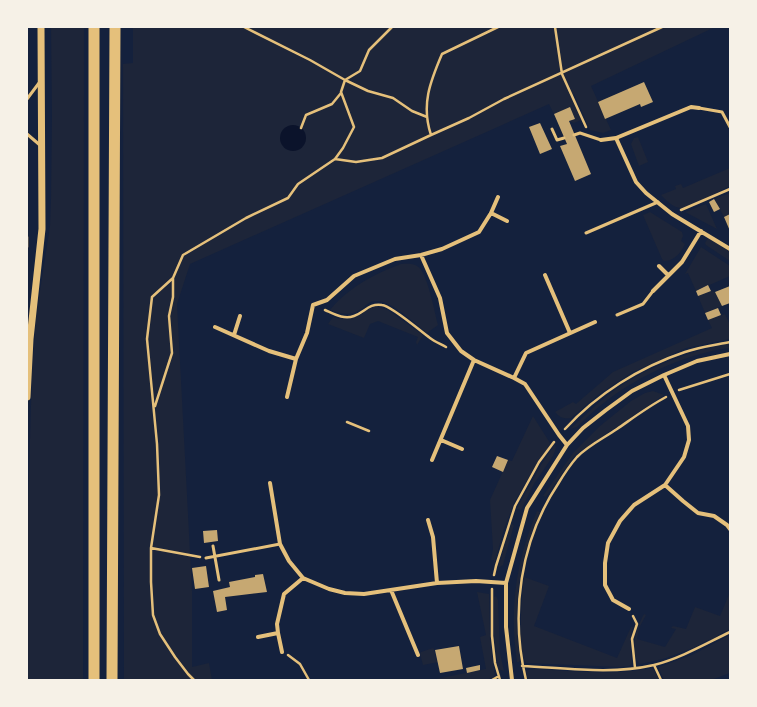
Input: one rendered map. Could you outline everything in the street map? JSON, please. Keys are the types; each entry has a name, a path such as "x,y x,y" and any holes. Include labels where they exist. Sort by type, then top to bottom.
{"highway":[{"path":"94,27 94,680"},
{"path":"112,680 115,27"}],"street":[{"path":"27,396 30,339 42,229 41,27"},
{"path":"601,140 616,138 691,107 699,108"},
{"path":"616,138 636,182 646,193 672,214 730,249"},
{"path":"287,397 296,359 307,333 314,305 327,300 354,276 395,259 421,255 442,249 479,232 492,214 498,197"},
{"path":"492,214 507,221"},
{"path":"653,291 682,262 701,231"},
{"path":"421,255 440,298 447,333 461,351 474,360 525,384 567,445"},
{"path":"659,266 668,275"},
{"path":"545,275 570,333"},
{"path":"234,335 240,316"},
{"path":"514,378 526,353 595,322"},
{"path":"215,327 269,350 296,359"},
{"path":"512,680 506,627 506,583 528,508 567,445 583,428 632,392 697,360 730,354"},
{"path":"432,460 474,360"},
{"path":"629,608 613,600 605,585 605,563 608,543 620,521 634,505 665,485 684,457 689,440 688,426 664,375"},
{"path":"441,440 462,449"},
{"path":"270,483 280,544 289,561 303,578 329,589 345,593 364,594 437,583 476,581 506,583"},
{"path":"665,485 698,513 714,516 727,525 730,529"},
{"path":"428,520 434,537 437,583"},
{"path":"282,652 277,624 284,594 303,578"},
{"path":"391,590 418,655"},
{"path":"258,637 278,633"}],"lane":[{"path":"27,99 41,81"},
{"path":"699,108 722,112 730,127"},
{"path":"552,128 557,140 564,138"},
{"path":"574,135 580,133 601,140"},
{"path":"27,134 42,148"},
{"path":"586,233 658,202"},
{"path":"617,315 643,304 653,291"},
{"path":"206,558 280,544"},
{"path":"213,546 219,580"}],"path":[{"path":"244,27 310,60 345,80 368,91 393,98 412,111 426,117"},
{"path":"301,128 306,115 332,104 341,92 345,80 360,71 369,50 392,27"},
{"path":"431,135 426,117 427,97 433,74 442,54 498,27"},
{"path":"555,27 562,74 591,137"},
{"path":"335,159 356,162 382,158 662,27"},
{"path":"154,408 172,353 169,316 173,297 173,278 183,255 246,218 288,198 298,184 335,159 343,148 354,127 341,92"},
{"path":"672,214 730,189"},
{"path":"27,237 27,246"},
{"path":"173,278 152,297 147,339 154,408 159,495 151,548 151,582 153,615 160,634 175,657 194,680"},
{"path":"314,305 335,315 346,317 354,316 367,307 383,304 391,308 431,339 449,348"},
{"path":"562,433 604,394 628,378 686,352 730,342"},
{"path":"526,680 518,622 520,586 531,536 551,494 567,469 585,450 664,398 682,389 730,374"},
{"path":"347,422 369,431"},
{"path":"500,680 495,663 492,636 492,593 496,566 515,506 539,462 557,438"},
{"path":"151,548 206,558"},
{"path":"629,608 637,624 632,639 636,668"},
{"path":"519,666 589,670 636,668 654,665 691,653 730,632"},
{"path":"282,652 300,664 309,680"},
{"path":"654,665 661,680"},
{"path":"492,680 499,676"}],"shaded area":[{"path":"51,27 84,27 83,680 27,680 27,541 32,372 36,317 50,226 51,199"},
{"path":"133,27 715,27 591,86 611,130 603,133 590,130 574,94 571,96 581,120 574,123 569,121 575,119 570,108 554,114 549,104 190,264 177,304 192,591 192,667 209,663 212,680 124,680 123,64 133,63"},
{"path":"293,125 302,129 306,138 302,147 293,151 284,147 280,138 284,129"},
{"path":"638,137 648,162 639,166 631,144 634,138"},
{"path":"730,168 730,186 685,208 674,206 661,195 676,189 675,186 681,184 683,188"},
{"path":"730,193 730,214 724,217 714,199"},
{"path":"706,204 717,229 685,212"},
{"path":"650,212 682,232 683,236 681,241 685,244 679,253 671,260 664,261 662,259 643,215"},
{"path":"709,236 730,249 730,261 706,245 705,243"},
{"path":"701,247 730,266 730,276 696,291 688,273 685,274"},
{"path":"401,264 415,265 421,269 424,275 438,325 427,333 395,308 381,301 372,302 356,312 348,314 330,310 345,295 362,282"},
{"path":"711,291 715,292 722,306 705,313 698,296"},
{"path":"373,307 388,310 423,335 417,345 416,342 418,337 378,321 370,324 364,338 328,324 333,317 340,319 354,318"},
{"path":"725,314 730,325 730,339 686,348 631,373 598,395 571,418 562,418 555,412 573,402 576,404 613,372 712,328 708,320"},
{"path":"730,343 730,348 682,360 636,381 605,402 577,427 570,429 602,400 634,377 682,356 714,346"},
{"path":"653,391 664,395 575,455 546,497 543,496 573,453 600,426 631,401 645,393"},
{"path":"533,416 550,443 515,501 504,529 493,568 494,560 491,560 493,549 490,500 508,460 512,461"},
{"path":"555,444 556,448 553,456 534,484 521,510 517,509 541,465"},
{"path":"537,511 540,512 527,549 519,585 517,621 520,660 517,662 514,623 516,585 524,548"},
{"path":"511,524 514,525 503,565 498,568"},
{"path":"524,577 549,586 534,626 617,658 631,627 633,627 630,639 632,663 629,666 619,667 526,663 523,656 521,635 521,608"},
{"path":"477,592 489,594 490,640 495,676 487,680 431,680 486,669 480,637 486,635"},
{"path":"730,592 730,629 718,635 715,639 708,640 693,648 663,659 640,664 636,659 634,646 636,632 644,614 646,615 639,628 637,639 665,647 676,629 671,628 673,626 686,629 695,607 720,616"},
{"path":"496,596 498,600 500,653 504,671 498,669 494,635 494,597"},
{"path":"730,635 730,673 711,680 664,680 659,667 692,655"},
{"path":"433,648 438,662 423,665 420,654 421,652"},
{"path":"652,668 659,680 528,680 526,671 535,669 579,672 623,672"}],"building":[{"path":"644,82 653,102 641,107 640,104 605,119 598,102"},
{"path":"570,107 575,119 569,121 591,174 575,181 560,146 567,144 554,114"},
{"path":"540,123 552,149 540,154 529,127"},
{"path":"714,199 720,209 714,212 709,202"},
{"path":"730,214 730,231 724,217"},
{"path":"708,285 711,291 698,296 696,291"},
{"path":"730,286 730,303 722,306 715,292"},
{"path":"718,308 721,315 708,320 705,313"},
{"path":"497,456 508,460 503,472 492,467"},
{"path":"217,530 218,541 204,543 203,531"},
{"path":"206,566 209,587 195,589 192,568"},
{"path":"263,574 267,592 225,597 227,610 217,612 213,591 230,587 229,582"},
{"path":"459,646 463,669 440,673 435,650"},
{"path":"480,665 480,670 467,673 466,668"}]}
